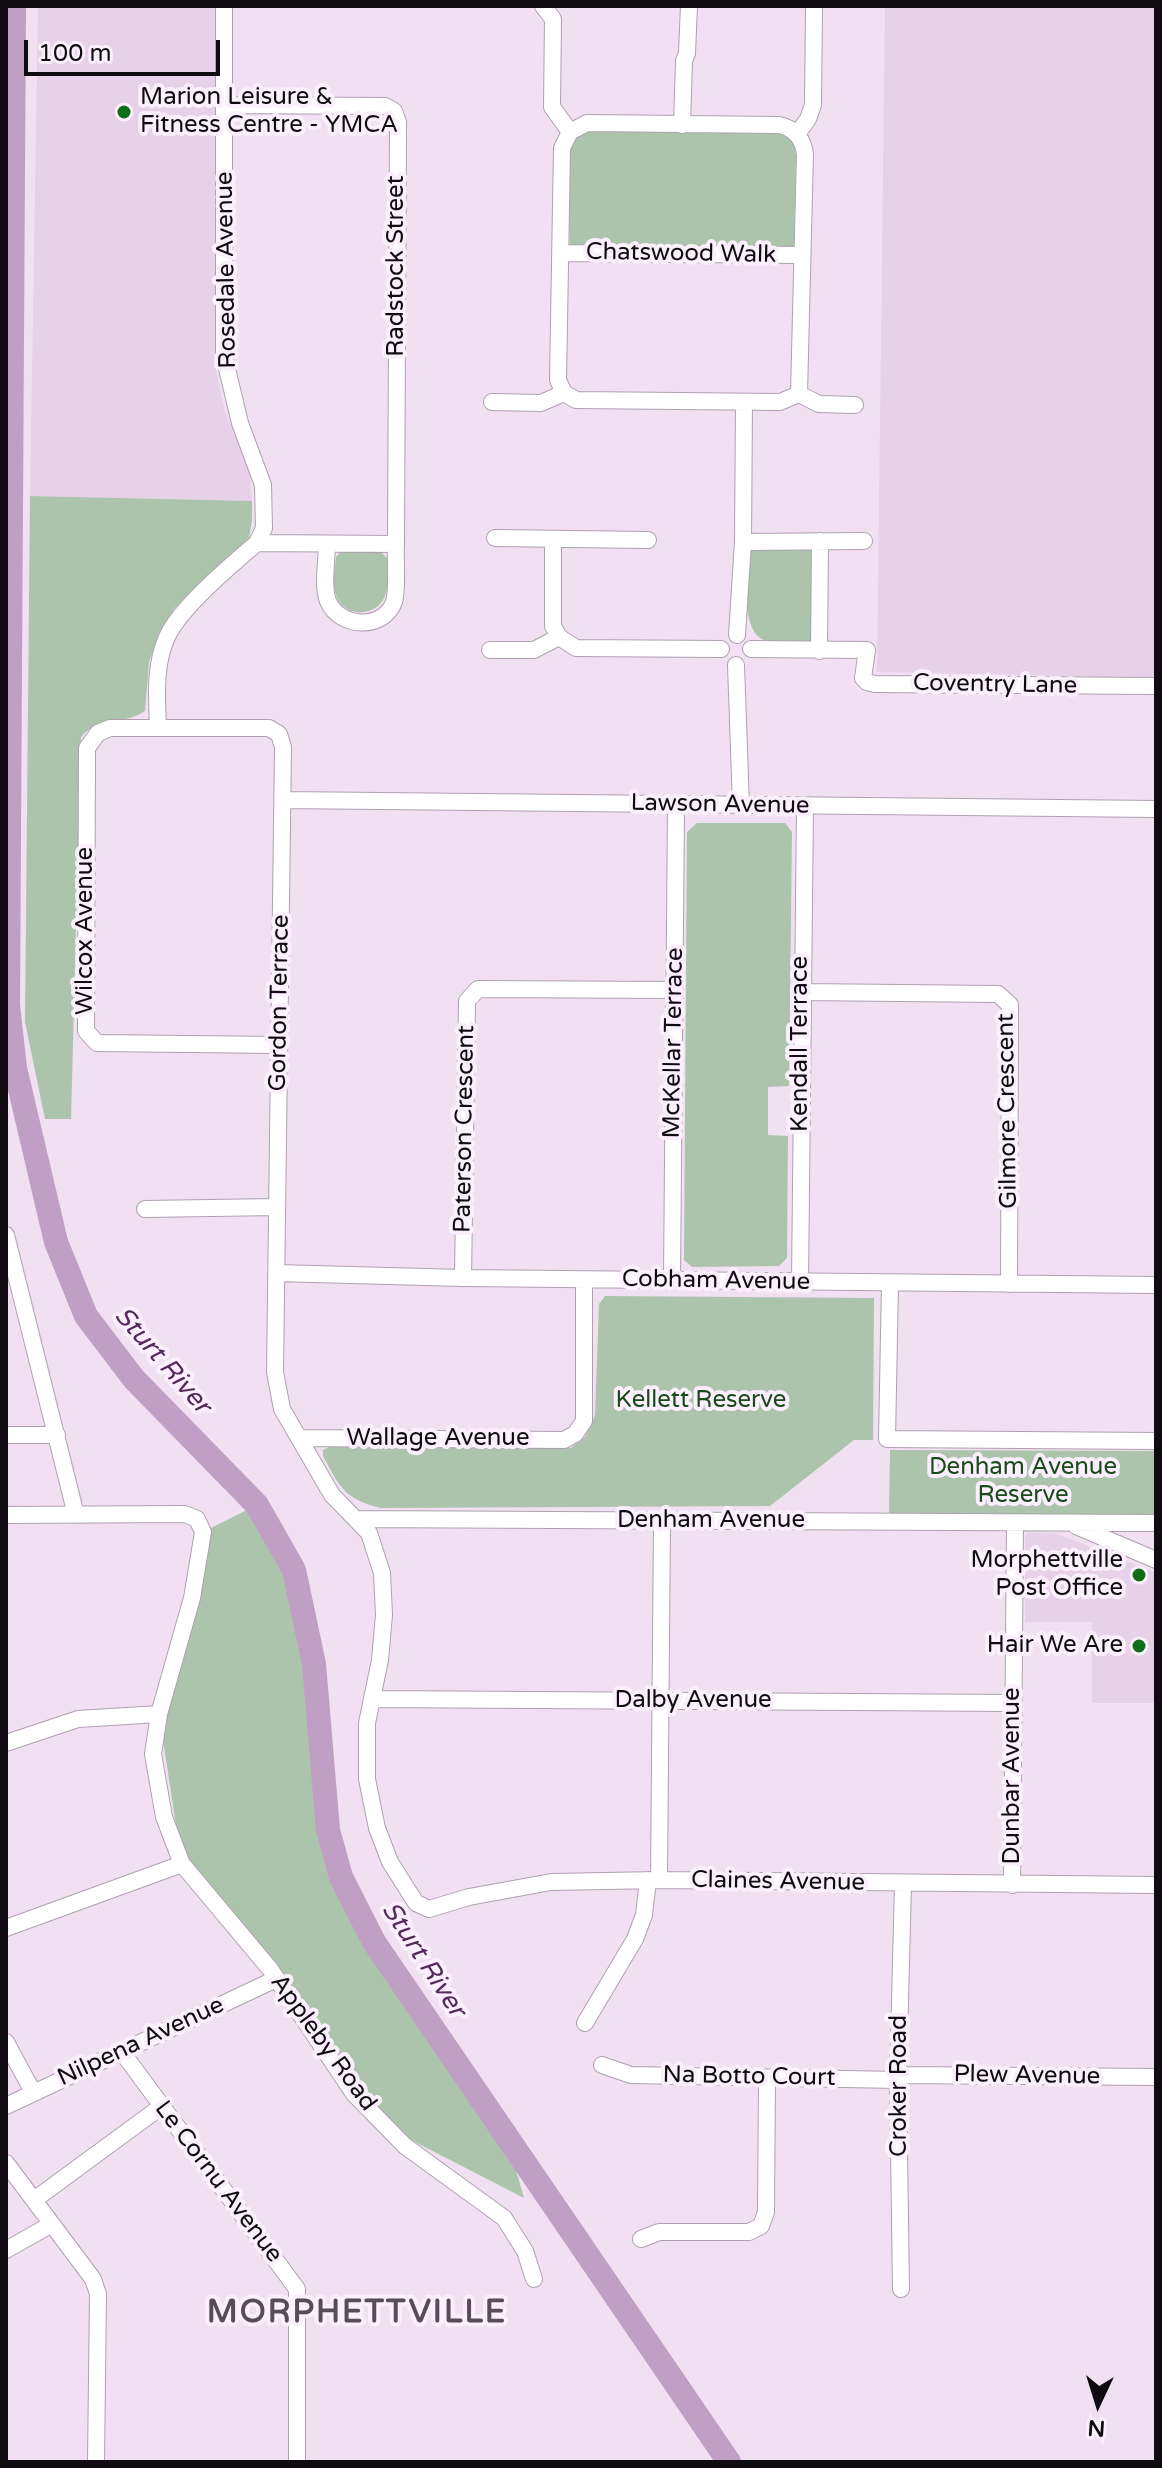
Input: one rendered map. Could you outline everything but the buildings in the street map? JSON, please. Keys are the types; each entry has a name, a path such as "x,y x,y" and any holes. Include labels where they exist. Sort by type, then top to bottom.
{"street":[{"name":"Rosedale Avenue","path":"224,6 224,356 240,423 263,485 264,528 257,543"},
{"path":"543,6 553,19 552,107 570,132"},
{"path":"678,6 679,53 684,61"},
{"path":"682,125 689,6"},
{"path":"797,134 813,105 814,6"},
{"name":"Radstock Street","path":"225,105 385,106 394,111 398,122 396,544 394,601 386,614 360,623 342,619 330,606 326,596 327,544"},
{"path":"799,394 805,154 797,134 779,125 587,123 570,132 562,148 558,380 564,393 576,400 744,403 780,402 799,394 819,404 855,405"},
{"name":"Chatswood Walk","path":"561,253 802,255"},
{"path":"492,402 541,403 564,393"},
{"path":"737,635 743,542 744,403"},
{"path":"495,538 648,540"},
{"path":"553,539 553,626 559,637 576,648 721,649"},
{"path":"751,649 819,651 820,541"},
{"path":"743,542 864,541"},
{"path":"158,728 157,679 166,639 178,618 257,543 396,544"},
{"path":"737,635 747,640 751,649 746,662 736,665 724,659 721,649 726,639 737,635"},
{"path":"490,650 534,650 559,637"},
{"name":"Coventry Lane","path":"819,651 867,650 863,678 875,684 1156,686"},
{"path":"736,665 741,806"},
{"name":"Wilcox Avenue","path":"158,728 110,728 98,733 87,748 86,1031 97,1043 278,1045"},
{"name":"Gordon Terrace","path":"158,728 269,728 279,734 283,747 275,1372 282,1409 332,1495 369,1533 382,1573 384,1615 367,1723 367,1779 377,1828 390,1862 409,1895"},
{"name":"Lawson Avenue","path":"283,800 1156,809"},
{"name":"McKellar Terrace","path":"672,1280 676,805"},
{"name":"Kendall Terrace","path":"800,1282 805,807"},
{"name":"Paterson Crescent","path":"463,1278 467,1001 478,989 674,990"},
{"name":"Gilmore Crescent","path":"801,992 998,994 1010,1005 1009,1284"},
{"path":"145,1209 277,1207"},
{"path":"6,1235 9,1258 76,1515 6,1515"},
{"name":"Cobham Avenue","path":"276,1273 584,1280 1156,1285"},
{"name":"Wallage Avenue","path":"299,1438 564,1440 575,1434 584,1421 584,1280"},
{"path":"890,1284 887,1439 1156,1441"},
{"path":"6,1435 57,1435"},
{"name":"Appleby Road","path":"76,1515 185,1514 197,1519 203,1532 192,1598 159,1714 153,1754 164,1817 182,1864 276,1979 354,2094 405,2146 504,2218 525,2251 534,2279"},
{"name":"Denham Avenue","path":"356,1519 1156,1523"},
{"path":"585,2023 635,1939 653,1880 660,1700 662,1521"},
{"name":"Dunbar Avenue","path":"1012,1885 1015,1523"},
{"name":"Denham Avenue","path":"1067,1523 1156,1560"},
{"name":"Dalby Avenue","path":"372,1699 1013,1703"},
{"path":"6,1743 78,1719 159,1714"},
{"path":"6,1928 182,1864"},
{"name":"Claines Avenue","path":"409,1895 416,1903 429,1909 469,1897 551,1882 653,1880 1156,1885"},
{"name":"Croker Road","path":"901,2289 898,2078 903,1884"},
{"name":"Nilpena Avenue","path":"6,2106 276,1979"},
{"path":"6,2042 33,2092"},
{"name":"Le Cornu Avenue","path":"122,2052 297,2289 297,2462"},
{"name":"Na Botto Court","path":"602,2065 631,2075 898,2078"},
{"name":"Plew Avenue","path":"898,2078 1156,2077"},
{"path":"641,2239 659,2232 749,2232 761,2226 766,2212 767,2078"},
{"path":"34,2200 162,2106"},
{"path":"6,2163 93,2279 98,2294 96,2462"},
{"path":"6,2250 52,2224"}],"shaded area":[{"path":"38,6 217,6 215,365 225,412 249,466 252,501 30,496"},
{"path":"885,6 1156,6 1156,678 877,672"},
{"path":"1028,1533 1055,1533 1156,1573 1156,1703 1092,1703 1092,1622 1025,1622 1025,1536"}],"green space":[{"path":"585,130 784,134 793,142 796,154 794,252 570,249 568,148 572,139"},
{"path":"30,496 252,501 249,538 175,608 159,633 149,662 145,711 127,719 97,724 81,737 71,1119 45,1119 25,1022"},
{"path":"749,547 815,547 813,641 768,641 759,637 752,628 747,601"},
{"path":"344,548 378,549 387,558 386,592 375,608 352,611 340,603 334,581 336,557"},
{"path":"697,823 785,823 792,832 789,1086 768,1087 768,1135 788,1136 787,1258 779,1266 692,1267 684,1260 687,832"},
{"name":"Kellett Reserve","path":"605,1296 874,1298 873,1440 854,1440 770,1506 381,1508 351,1496 339,1484 323,1456 323,1450 329,1447 571,1448 585,1437 595,1415 599,1304"},
{"name":"Denham Avenue Reserve","path":"890,1450 1156,1451 1156,1514 889,1515"},
{"path":"257,1505 294,1570 314,1664 328,1830 341,1877 374,1942 506,2136 524,2198 386,2127 182,1864 159,1714 203,1532"}],"waterway":[{"name":"Sturt River","path":"14,6 8,1005 15,1068 56,1242 86,1316 134,1379 257,1505 294,1570 314,1664 328,1830 341,1877 374,1942 729,2462"}],"place":[{"name":"Marion Leisure & Fitness Centre - YMCA","path":"124,112"},
{"name":"Morphettville Post Office","path":"1139,1575"},
{"name":"Hair We Are","path":"1139,1646"}],"district":[{"name":"MORPHETTVILLE","path":"357,2314"}]}
